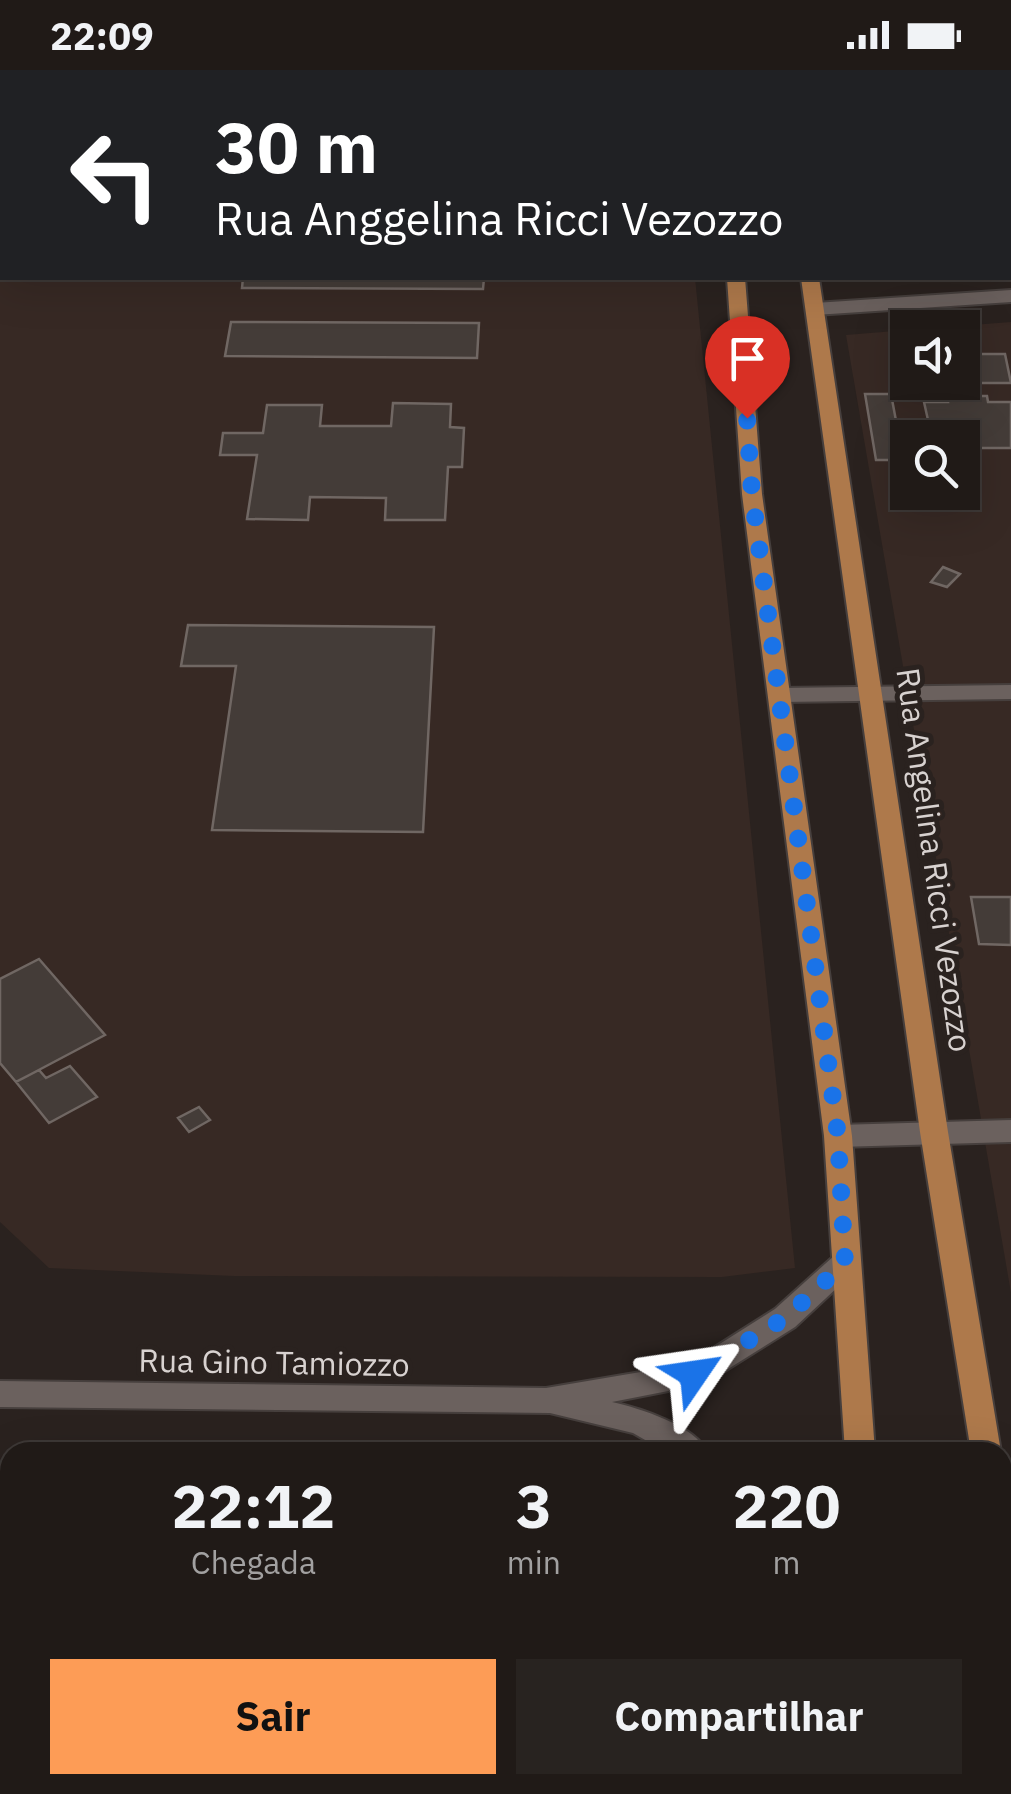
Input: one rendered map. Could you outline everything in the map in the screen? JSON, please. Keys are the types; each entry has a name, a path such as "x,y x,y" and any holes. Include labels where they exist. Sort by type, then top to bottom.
{"main road":[{"path":"736,280 752,494 838,1136 859,1442"},
{"name":"Rua Angelina Ricci Vezozzo","path":"810,280 934,1132 984,1442"}],"street":[{"path":"815,309 1011,296"},
{"path":"780,696 1011,692"},
{"path":"838,1136 1011,1131"},
{"name":"Rua Gino Tamiozzo","path":"0,1394 546,1401 694,1374 785,1318 845,1263"},
{"name":"Rua Gino Tamiozzo","path":"546,1401 640,1422 675,1442"}],"shaded area":[{"path":"0,280 695,280 795,1268 722,1277 234,1276 49,1268 0,1222"},
{"path":"1011,322 1011,1293 846,335 890,331 890,400 980,400 980,324"}],"building":[{"path":"243,280 484,280 483,289 242,288"},
{"path":"231,322 479,323 477,358 225,356"},
{"path":"980,354 1005,354 1011,383 980,383"},
{"path":"865,394 890,394 896,420 890,420 890,460 876,460"},
{"path":"987,396 988,402 1011,402 1011,448 980,448 980,420 928,420 924,402"},
{"path":"393,403 451,404 450,427 464,428 462,467 448,467 445,520 385,520 386,498 310,497 308,520 247,519 257,455 220,455 223,433 263,433 267,405 322,405 320,426 391,426"},
{"path":"943,567 960,574 947,587 931,582"},
{"path":"188,625 434,627 423,832 212,830 236,666 181,666"},
{"path":"971,897 1011,897 1011,945 979,944"},
{"path":"39,959 105,1035 16,1082 0,1063 0,979"},
{"path":"70,1066 97,1097 49,1123 16,1082 39,1070 46,1078"},
{"path":"199,1107 210,1120 189,1132 178,1118"}],"route":[{"path":"694,1374 785,1318 845,1263 838,1136 752,494 747,418"}]}
